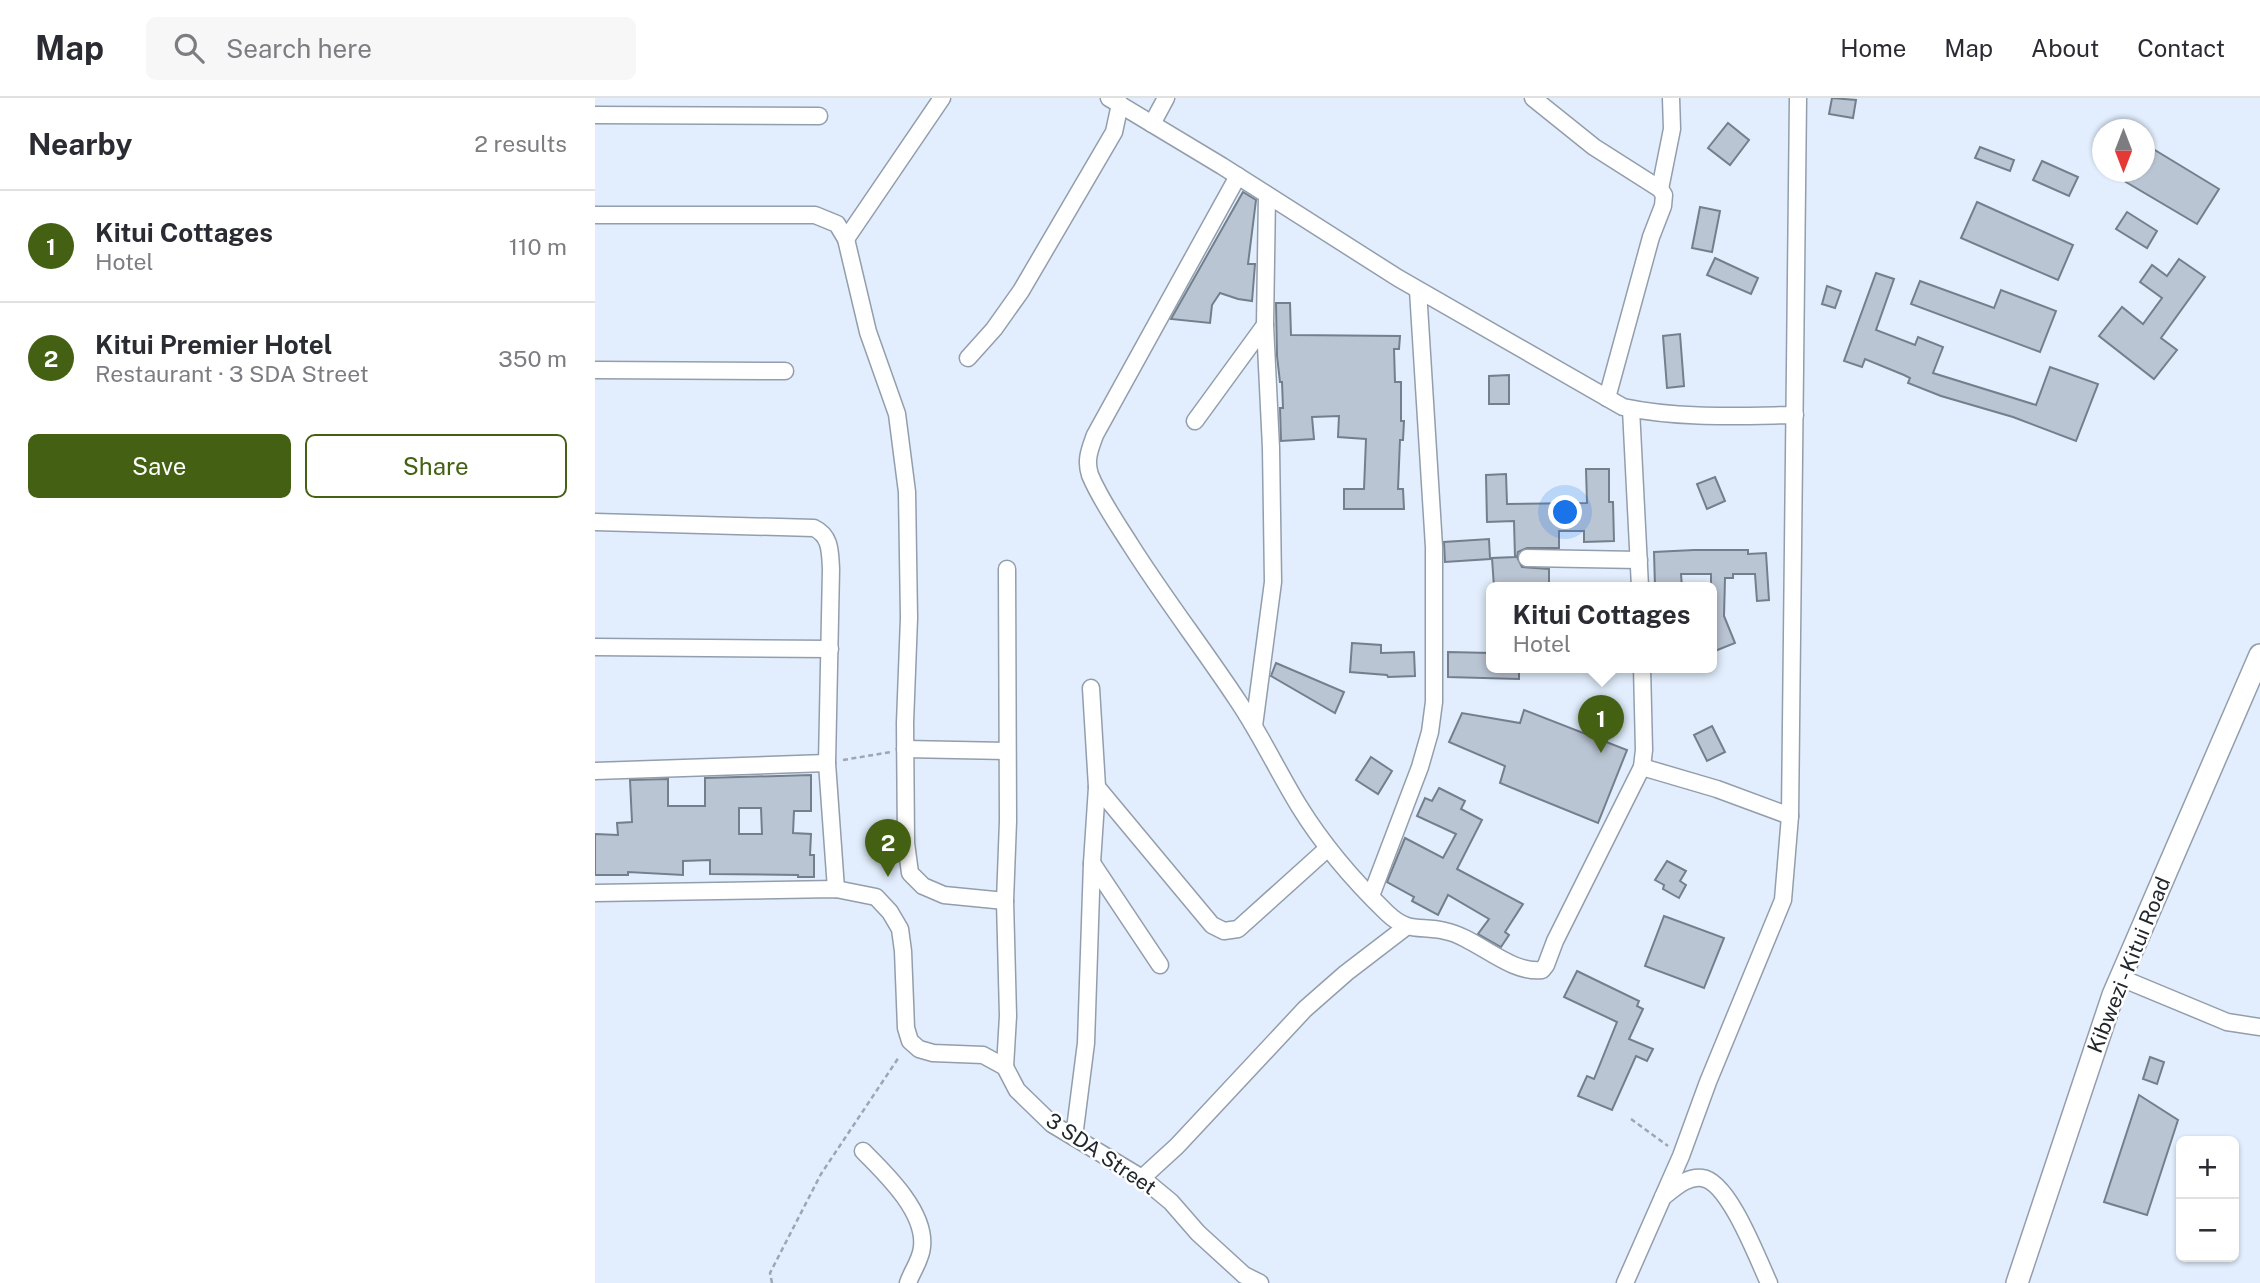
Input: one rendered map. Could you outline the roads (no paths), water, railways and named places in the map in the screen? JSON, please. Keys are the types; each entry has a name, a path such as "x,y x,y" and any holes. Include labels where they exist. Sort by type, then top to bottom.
{"main road":[{"name":"Kibwezi - Kitui Road","path":"2017,1283 2121,978 2260,655"}],"street":[{"path":"846,239 942,98"},
{"path":"1152,124 1166,98"},
{"path":"1533,98 1594,147 1664,195 1607,398"},
{"path":"1660,190 1672,129 1671,98"},
{"path":"1625,1283 1681,1156 1713,1069 1783,900 1790,816 1798,98"},
{"path":"1115,101 1418,290 1607,398 1631,409 1656,414 1701,417 1795,415"},
{"path":"968,358 994,329 1021,291 1114,132 1115,101"},
{"path":"595,115 818,116"},
{"path":"1238,176 1095,435 1087,457 1090,474 1113,517 1254,726 1299,806 1328,848 1388,914 1406,927 1443,930 1456,934 1520,967 1542,970 1642,767 1642,673"},
{"path":"1254,726 1273,582 1271,448 1265,325 1267,195"},
{"path":"595,215 815,215 838,225 846,239 868,332 897,414 907,492 909,618 905,750 906,843 910,873 923,886 944,895 1005,901"},
{"path":"1371,896 1420,767 1430,732 1434,702 1434,547 1418,290"},
{"path":"1195,421 1265,325"},
{"path":"595,370 785,371"},
{"path":"1631,409 1640,582"},
{"path":"595,523 781,526 814,528 821,531 830,548 827,763 836,889"},
{"path":"1527,558 1639,560"},
{"path":"595,893 836,889 876,897 890,912 900,929 906,1028 910,1041 919,1049 933,1053 983,1055 1005,1067 1007,569"},
{"path":"595,647 830,649"},
{"path":"1074,1137 1086,1042 1097,787 1091,688"},
{"path":"905,750 1007,751"},
{"path":"595,771 827,763"},
{"path":"1642,767 1717,789 1790,816"},
{"path":"1097,787 1212,925 1224,930 1238,929 1328,848"},
{"path":"1092,863 1160,965"},
{"path":"1142,1178 1177,1146 1305,1009 1346,972 1406,927"},
{"path":"2121,978 2227,1022 2260,1027"},
{"name":"3 SDA Street","path":"1005,1067 1017,1090 1052,1124 1142,1178 1171,1202 1198,1233 1244,1275 1260,1283"},
{"path":"863,1151 905,1198 920,1226 923,1244 921,1255 908,1283"},
{"path":"1661,1199 1689,1180 1702,1178 1714,1182 1739,1220 1769,1283"}],"place":[{"name":"Kitui Cottages","path":"1601,753"},
{"name":"Kitui Premier Hotel","path":"888,877"}]}
